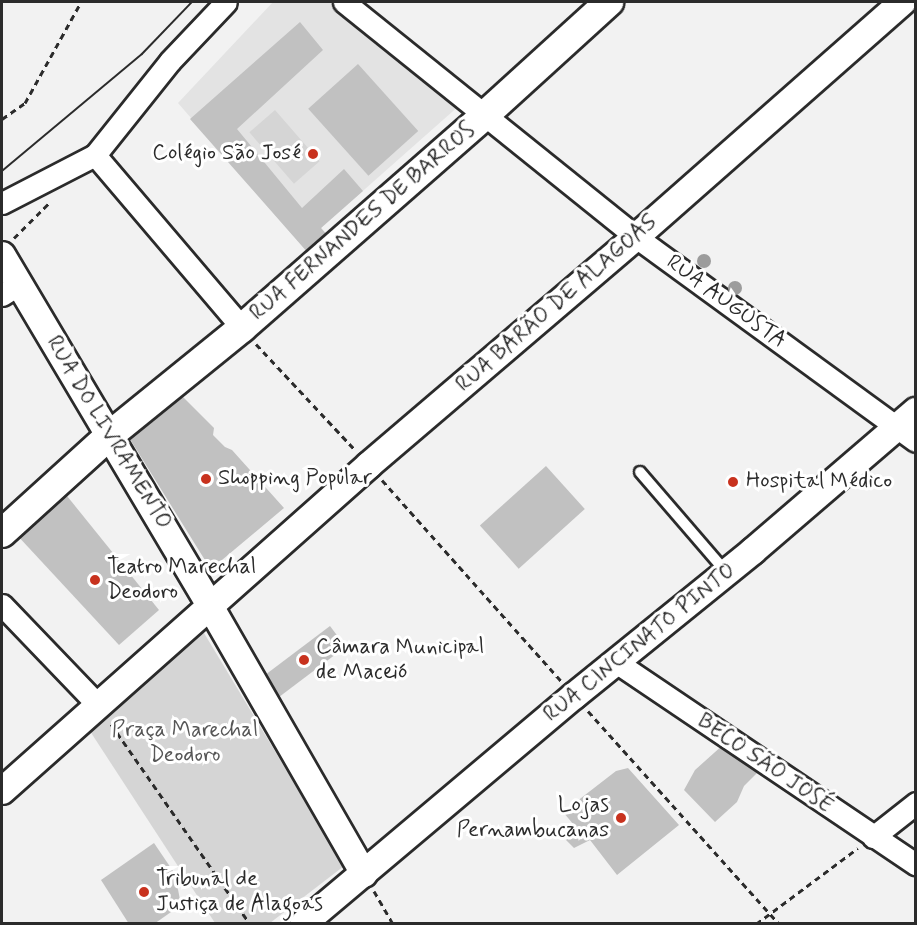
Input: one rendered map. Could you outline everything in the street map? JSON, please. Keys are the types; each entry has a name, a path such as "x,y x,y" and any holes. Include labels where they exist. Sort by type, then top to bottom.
{"main road":[{"name":"RUA FERNANDES DE BARROS","path":"2,533 110,435 242,328 486,115 609,2"}],"street":[{"path":"2,203 95,155 170,61 226,2"},
{"name":"RUA AUGUSTA","path":"344,2 636,237 909,426"},
{"name":"RUA BARÃO DE ALAGOAS","path":"2,791 369,465 636,237 903,2"},
{"path":"95,155 242,328"},
{"name":"RUA DO LIVRAMENTO","path":"5,249 10,289 110,435 364,874"},
{"name":"RUA CINCINATO PINTO","path":"303,924 616,662 909,426"},
{"path":"2,605 98,705"},
{"name":"BECO SÃO JOSÉ","path":"616,662 915,864"},
{"path":"873,837 915,803"}],"lane":[{"path":"640,472 726,573"}],"path":[{"path":"2,119 25,103 81,2"},
{"path":"5,249 56,195"},
{"path":"242,328 369,465"},
{"path":"98,705 250,924"},
{"path":"756,924 873,837"},
{"path":"364,874 393,924"}],"shaded area":[{"name":"Colégio São José","path":"273,2 336,2 461,104 321,228 328,236 309,254 178,103"}],"green space":[{"path":"275,110 320,161 294,184 249,132"},
{"name":"Praça Marechal Deodoro","path":"201,628 344,866 270,923 215,923 86,725"}],"building":[{"path":"300,22 323,50 237,129 302,208 344,169 363,191 321,228 328,236 309,254 190,119"},
{"path":"358,64 418,131 368,176 308,109"},
{"name":"Shopping Popular","path":"179,393 214,428 213,435 225,447 232,450 284,508 216,565 208,565 128,436"},
{"path":"546,466 585,509 519,569 480,526"},
{"path":"63,491 159,610 119,645 16,534"},
{"name":"Câmara Municipal de Maceió","path":"330,626 346,647 279,697 264,676"},
{"path":"724,744 761,769 744,786 737,802 715,822 684,790 695,770"},
{"name":"Lojas Pernambucanas","path":"628,768 679,825 617,875 590,840 574,848 566,840 579,831 563,812 616,771"},
{"name":"Tribunal de Justiça de Alagoas","path":"154,843 175,874 181,905 154,924 129,924 101,880"}],"tram line":[{"path":"2,171 142,54 192,2"}],"place":[{"name":"Colégio São José","path":"313,154"},
{"name":"Shopping Popular","path":"206,479"},
{"name":"Hospital Médico","path":"733,482"},
{"name":"Teatro Marechal Deodoro","path":"95,580"},
{"name":"Câmara Municipal de Maceió","path":"304,660"},
{"name":"Lojas Pernambucanas","path":"621,818"},
{"name":"Tribunal de Justiça de Alagoas","path":"144,892"}]}
